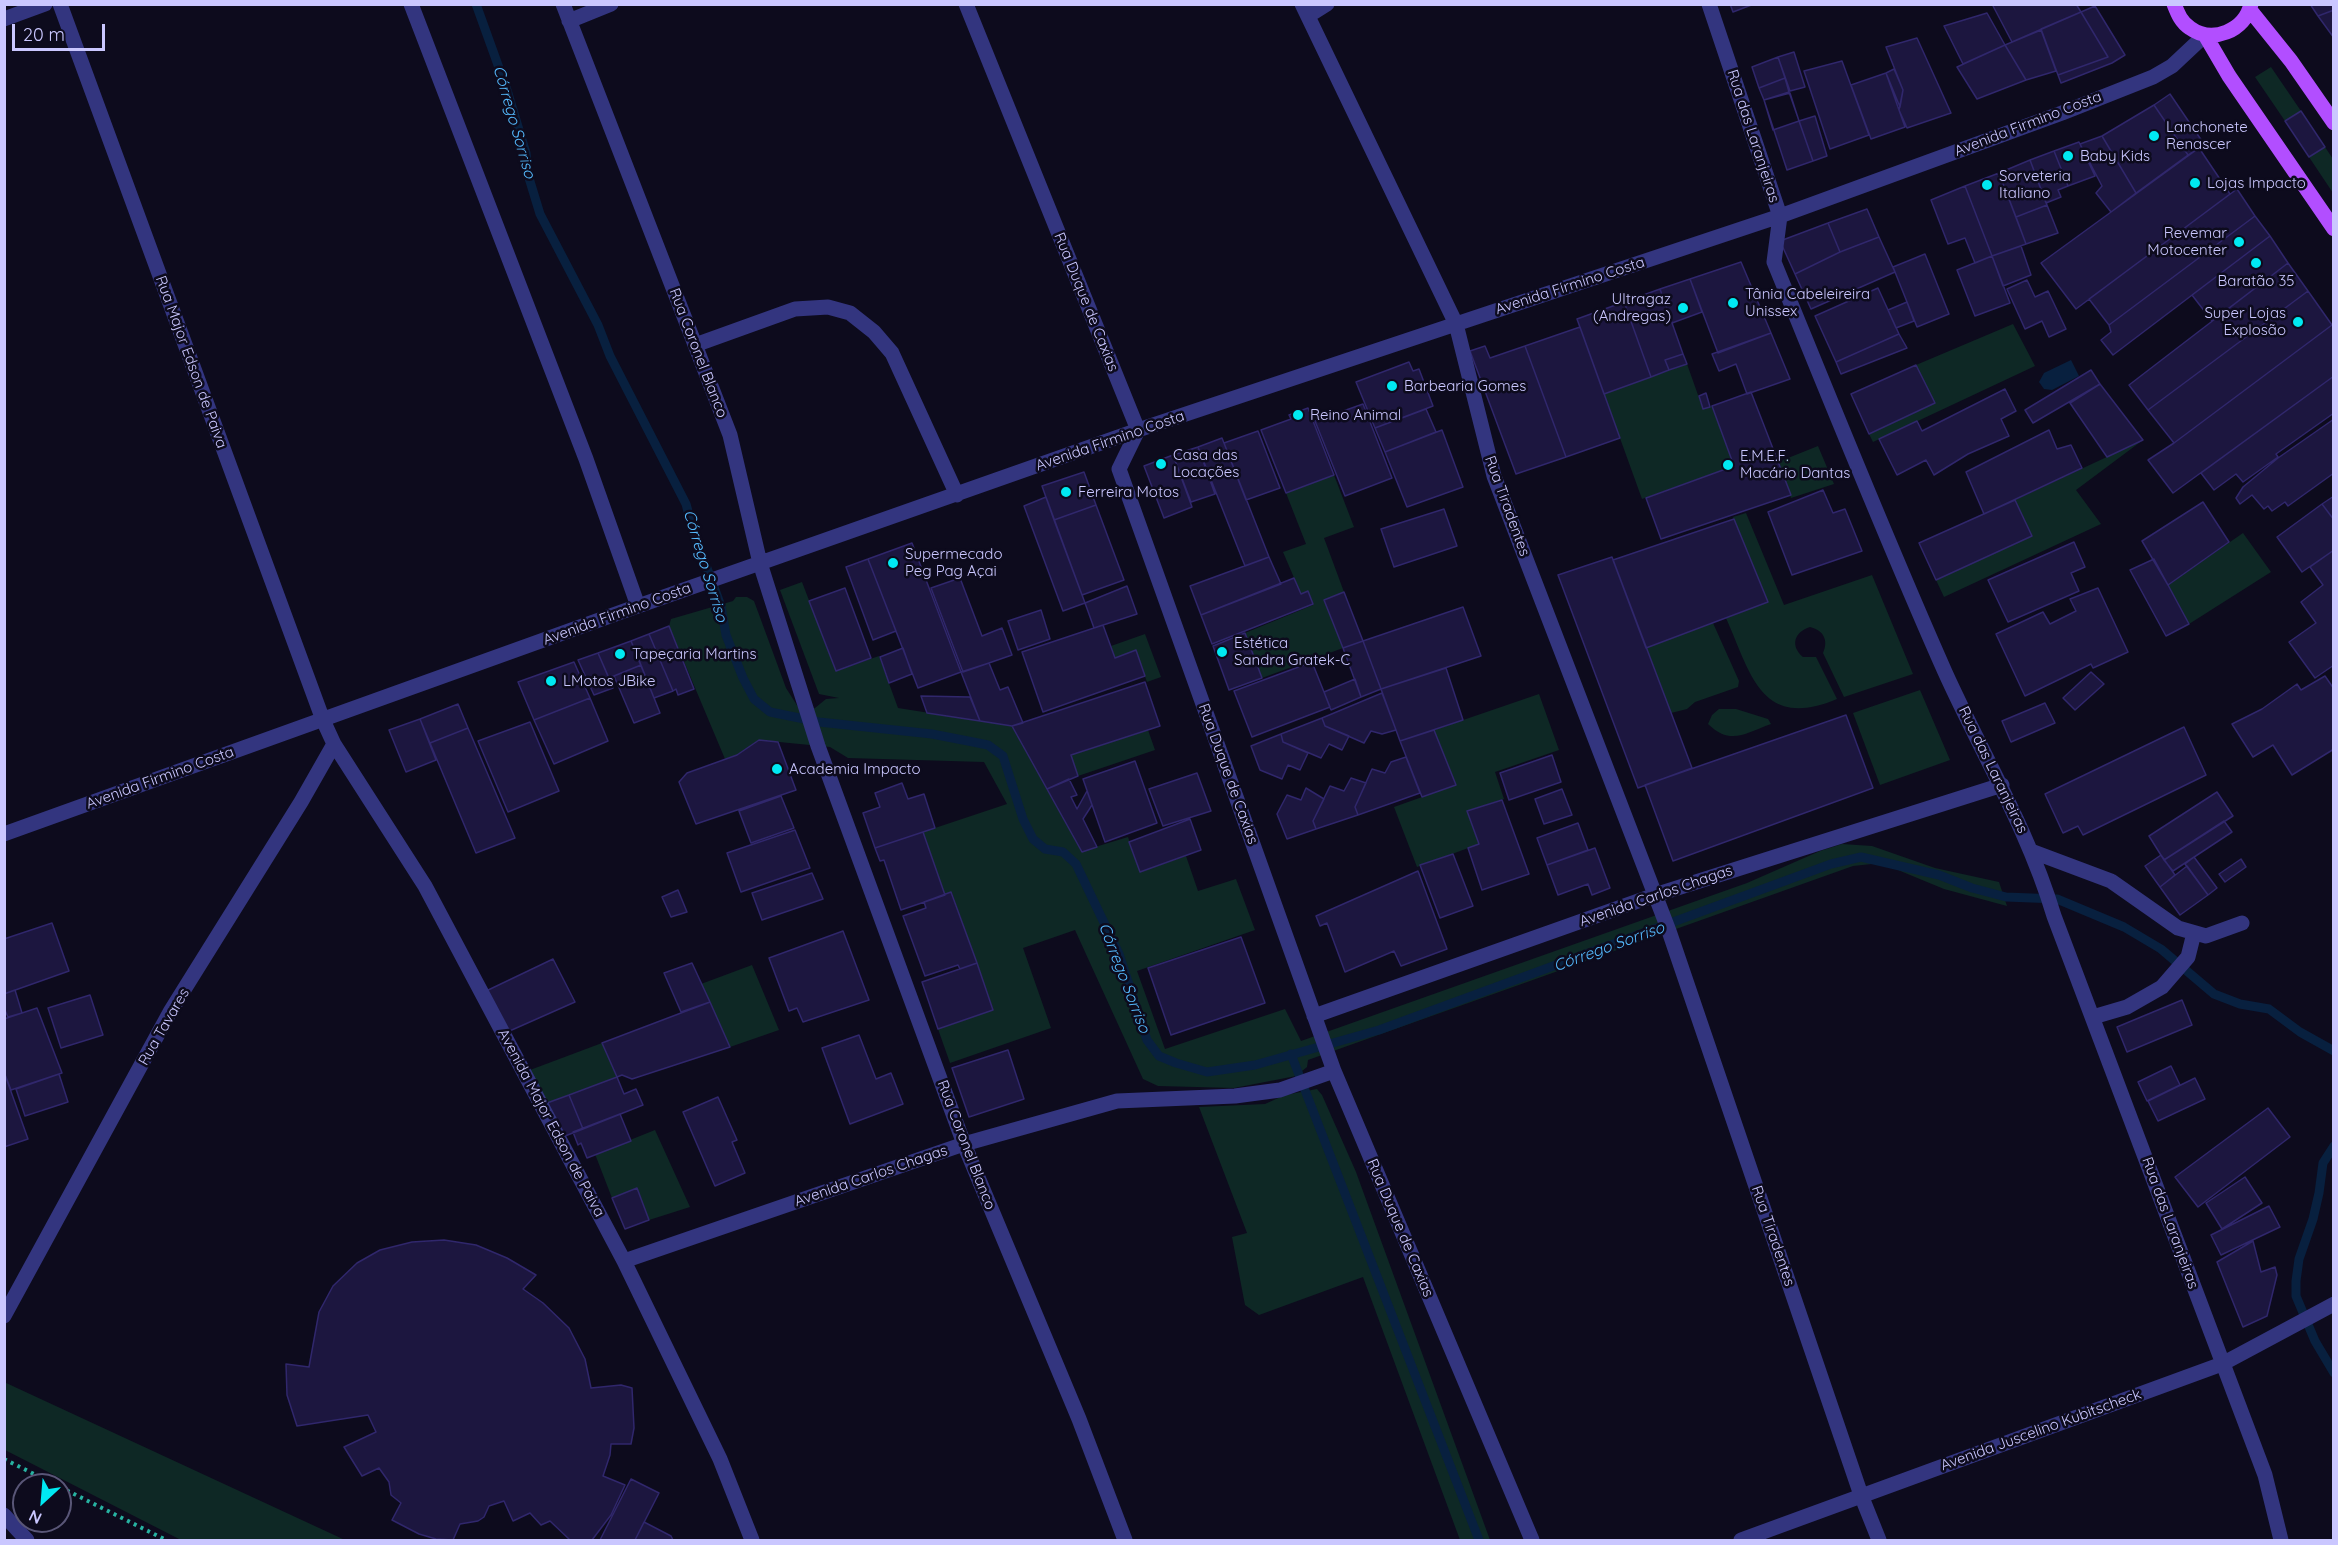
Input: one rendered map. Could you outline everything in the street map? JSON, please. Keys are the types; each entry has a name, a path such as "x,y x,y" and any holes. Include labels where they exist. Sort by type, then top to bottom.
{"main road":[{"path":"2174,4 2179,17 2190,29 2205,35 2219,35 2232,31 2243,22 2250,7 2334,123"},
{"path":"2205,35 2229,76 2334,229"}],"street":[{"path":"4,19 45,4"},
{"name":"Rua Major Edson de Paiva","path":"60,4 323,720"},
{"path":"411,4 586,459 638,606"},
{"name":"Rua Coronel Blanco","path":"563,4 730,435 760,563 818,746 964,1144 1079,1419 1125,1540"},
{"path":"569,21 611,4"},
{"name":"Rua Duque de Caxias","path":"966,4 1138,430 1119,469 1334,1071 1532,1540"},
{"path":"1305,10 1327,4"},
{"name":"Rua das Laranjeiras","path":"1709,4 1780,216 1774,262 1946,673 2002,785 2044,883 2265,1475 2282,1540"},
{"name":"Rua Tiradentes","path":"1305,10 1456,324 1494,476 1669,931 1861,1495 1879,1540"},
{"name":"Avenida Firmino Costa","path":"4,834 638,606 1138,430 1780,216 2062,113 2153,77 2172,66 2205,35"},
{"path":"695,345 795,309 828,307 850,313 874,332 892,353 957,495"},
{"name":"Avenida Major Edson de Paiva","path":"323,720 334,744 425,886 624,1261 720,1459 752,1540"},
{"name":"Rua Tavares","path":"4,1316 170,1012 301,802 334,744"},
{"name":"Avenida Carlos Chagas","path":"1314,1016 1654,895 2002,785"},
{"path":"2031,851 2111,881 2178,928 2205,936 2242,923"},
{"path":"2093,1017 2127,1007 2162,987 2188,957 2194,933"},
{"name":"Avenida Carlos Chagas","path":"624,1261 964,1144 1117,1101 1235,1096 1280,1090 1334,1071"},
{"name":"Avenida Juscelino Kubitscheck","path":"1741,1540 2222,1364 2334,1304"},
{"path":"4,1515 27,1540"}],"path":[{"path":"4,1458 33,1473"},
{"path":"72,1493 166,1540"}],"green space":[{"path":"2271,67 2301,111 2285,121 2255,77"},
{"path":"2325,147 2333,159 2333,193 2309,157"},
{"path":"2013,324 2035,366 1873,442 1869,434 1935,403 1916,365"},
{"path":"1687,364 1703,409 1712,406 1734,466 1642,499 1604,394"},
{"path":"2143,440 2076,490 2101,524 1944,597 1936,580 2032,536 2015,500"},
{"path":"1818,446 1834,484 1791,498 1778,462"},
{"path":"1334,475 1354,527 1324,538 1344,592 1324,600 1343,648 1262,678 1245,633 1313,605 1308,591 1301,594 1283,552 1306,544 1286,493"},
{"path":"1746,513 1784,605 1872,575 1913,674 1844,697 1823,653 1824,636 1818,630 1810,627 1797,636 1796,648 1803,657 1816,657 1837,699 1811,707 1791,708 1775,702 1762,692 1743,659 1726,618 1767,602 1733,517"},
{"path":"2243,533 2271,572 2189,624 2168,585"},
{"path":"802,582 836,671 879,656 898,708 1012,726 1082,851 1128,837 1140,872 1186,856 1198,891 1236,879 1255,930 1137,971 1165,1049 1285,1009 1301,1041 1747,883 1820,851 1842,844 1872,846 1935,868 1999,882 2007,906 1944,889 1881,863 1853,866 1308,1060 1307,1067 1296,1076 1234,1088 1158,1086 1143,1079 1075,930 1023,948 1051,1028 950,1063 938,1029 993,1009 952,893 945,895 923,832 1007,804 984,762 848,758 830,747 759,740 737,755 725,759 669,626 671,619 733,601 736,597 747,597 754,601 786,688 800,710 815,708 826,699 839,698 819,694 780,590"},
{"path":"1713,623 1739,681 1738,687 1695,702 1687,709 1671,713 1646,648"},
{"path":"1145,634 1161,677 1147,682 1136,651 1115,658 1111,646"},
{"path":"1920,690 1950,760 1880,785 1853,713"},
{"path":"1539,694 1559,750 1495,772 1504,799 1467,811 1479,844 1417,867 1394,807 1456,785 1434,730"},
{"path":"1719,709 1736,709 1768,719 1771,724 1738,736 1724,735 1708,724 1712,715"},
{"path":"1148,730 1155,750 1078,776 1071,755"},
{"path":"752,965 779,1030 730,1047 701,984"},
{"path":"602,1043 617,1077 547,1103 530,1070"},
{"path":"1317,1089 1322,1095 1356,1172 1490,1540 1460,1540 1363,1277 1259,1315 1245,1305 1232,1237 1247,1233 1199,1107 1265,1104 1285,1095"},
{"path":"655,1130 690,1207 649,1220 637,1188 612,1198 595,1154"},
{"path":"4,1382 345,1540 181,1540 72,1484 72,1473 50,1473 5,1450"}],"water":[{"path":"2071,360 2079,376 2052,390 2044,389 2039,382 2044,373"}],"building":[{"path":"1730,4 1754,4 1733,12"},
{"path":"1992,4 2076,4 2081,12 2012,42"},
{"path":"2310,4 2334,4 2334,10 2318,16"},
{"path":"2095,6 2125,55 2112,63 2061,83 2058,75 2108,57 2081,12"},
{"path":"2334,10 2334,38 2318,16"},
{"path":"2081,12 2108,57 2058,75 2041,29"},
{"path":"1987,13 2005,45 1963,64 1944,26"},
{"path":"2041,30 2056,71 2026,80 2005,45"},
{"path":"1917,38 1951,113 1907,128 1899,110 1903,90 1886,47"},
{"path":"2005,45 2026,80 1977,99 1957,67"},
{"path":"1794,52 1805,87 1790,91 1778,57"},
{"path":"1778,57 1785,78 1759,88 1752,67"},
{"path":"1842,61 1869,135 1830,149 1804,71"},
{"path":"1894,69 1903,90 1900,107 1886,73"},
{"path":"1886,73 1905,127 1871,139 1851,85"},
{"path":"1785,78 1789,92 1764,100 1759,88"},
{"path":"1789,92 1813,161 1787,170 1764,100"},
{"path":"1790,93 1799,121 1773,130 1764,100"},
{"path":"2170,94 2204,144 2188,155 2154,105"},
{"path":"2154,105 2188,155 2136,193 2102,136"},
{"path":"2301,111 2325,147 2309,157 2285,121"},
{"path":"1815,116 1827,156 1813,161 1799,121"},
{"path":"2102,136 2136,193 2111,212 2096,193 2102,186 2080,144"},
{"path":"2079,142 2095,176 2068,186 2054,151"},
{"path":"2199,148 2230,194 2076,309 2041,263"},
{"path":"2054,151 2068,186 2058,190 2061,197 2046,203 2030,160"},
{"path":"2030,160 2047,205 2016,217 1999,173"},
{"path":"1999,173 2026,244 1992,256 1965,186"},
{"path":"1965,186 1992,256 1975,263 1965,238 1948,244 1931,200"},
{"path":"2237,189 2255,216 2109,325 2089,299"},
{"path":"2047,205 2058,233 2026,244 2016,217"},
{"path":"1867,209 1879,237 1840,252 1828,223"},
{"path":"2255,216 2270,236 2113,355 2101,340 2111,332 2109,325"},
{"path":"1828,223 1840,252 1795,274 1780,241"},
{"path":"2270,236 2288,263 2212,321 2192,295"},
{"path":"1879,237 1895,272 1811,309 1795,274 1840,252"},
{"path":"2021,246 2031,275 2003,286 1992,256"},
{"path":"1925,254 1949,314 1917,327 1893,267"},
{"path":"1992,256 2010,303 1975,316 1957,270"},
{"path":"1741,262 1771,333 1718,353 1690,279"},
{"path":"2288,263 2308,291 2148,410 2129,385"},
{"path":"1690,279 1702,312 1672,323 1660,289"},
{"path":"2027,280 2035,297 2048,291 2066,329 2049,337 2042,321 2025,329 2007,289"},
{"path":"1878,288 1899,334 1836,362 1815,316"},
{"path":"1660,289 1683,354 1665,360 1669,370 1651,377 1624,302"},
{"path":"2308,291 2332,325 2174,443 2148,410"},
{"path":"1624,302 1651,377 1604,394 1577,319"},
{"path":"1907,302 1914,321 1896,328 1888,310"},
{"path":"2332,325 2334,328 2334,376 2173,493 2148,460"},
{"path":"1580,327 1620,438 1566,457 1525,346"},
{"path":"1771,333 1790,379 1747,394 1736,364 1719,371 1712,354"},
{"path":"1899,334 1907,348 1841,374 1836,362"},
{"path":"1485,346 1490,358 1525,346 1566,457 1516,474 1470,351"},
{"path":"1683,354 1687,364 1669,370 1665,360"},
{"path":"1409,362 1413,371 1419,369 1433,406 1375,428 1356,382"},
{"path":"1916,365 1935,403 1869,434 1851,394"},
{"path":"2091,370 2100,384 2033,423 2025,410"},
{"path":"2334,376 2334,413 2276,454 2278,457 2243,482 2236,474 2214,490 2201,473"},
{"path":"2100,384 2143,440 2107,457 2070,403"},
{"path":"2005,389 2016,411 2001,419 2009,436 1968,454 1934,475 1926,460 1897,475 1879,439 1917,421 1922,431"},
{"path":"1751,392 1791,495 1661,539 1646,498 1734,466 1712,406"},
{"path":"1706,393 1710,407 1703,409 1699,396"},
{"path":"1363,404 1392,478 1345,496 1315,421"},
{"path":"1308,408 1334,475 1286,493 1261,430 1291,419 1289,415"},
{"path":"1426,409 1436,432 1385,452 1375,428"},
{"path":"2334,419 2334,473 2288,506 2285,502 2272,511 2268,506 2264,509 2252,495 2240,504 2236,498 2243,487 2278,458"},
{"path":"1442,430 1463,487 1407,507 1385,452"},
{"path":"2049,430 2057,449 2071,445 2082,468 1984,514 1966,472"},
{"path":"1258,431 1280,488 1246,500 1224,443"},
{"path":"1222,438 1269,557 1245,566 1198,447"},
{"path":"1198,447 1215,494 1191,502 1173,455"},
{"path":"1173,455 1192,507 1164,518 1144,466"},
{"path":"1084,472 1096,505 1054,520 1042,486"},
{"path":"1823,490 1833,513 1845,509 1862,551 1792,575 1768,512"},
{"path":"2334,496 2334,520 2322,504"},
{"path":"1046,497 1085,603 1063,611 1024,506"},
{"path":"2015,500 2032,536 1936,580 1919,543"},
{"path":"2203,502 2229,542 2168,585 2142,541"},
{"path":"2322,504 2334,520 2334,550 2302,572 2277,537"},
{"path":"1096,505 1124,580 1082,595 1054,520"},
{"path":"1444,509 1457,546 1394,567 1381,529"},
{"path":"1734,519 1768,602 1646,648 1613,560"},
{"path":"2074,542 2085,567 2071,573 2079,591 2008,622 1988,580"},
{"path":"912,543 961,672 918,688 868,559"},
{"path":"2334,550 2334,665 2315,678 2289,642 2316,623 2301,602 2323,585 2310,567"},
{"path":"1269,557 1281,584 1201,615 1190,586"},
{"path":"1612,557 1692,768 1638,788 1558,575"},
{"path":"868,559 896,631 873,640 846,567"},
{"path":"2154,559 2189,624 2166,636 2130,570"},
{"path":"960,578 982,636 1002,628 1012,655 963,672 931,588"},
{"path":"1294,578 1301,594 1308,591 1313,604 1212,644 1201,615"},
{"path":"1127,586 1137,614 1094,628 1085,603"},
{"path":"845,588 871,658 836,671 809,601"},
{"path":"2098,588 2128,652 2093,668 2091,664 2025,696 1996,634 2043,612 2050,624 2076,611 2070,599"},
{"path":"1344,592 1363,641 1343,648 1324,600"},
{"path":"1463,607 1481,656 1381,689 1363,641"},
{"path":"1041,610 1050,639 1018,650 1008,621"},
{"path":"1103,625 1115,658 1136,650 1145,676 1043,712 1022,652"},
{"path":"669,626 694,689 678,695 676,689 673,691 649,634"},
{"path":"1245,633 1262,678 1229,690 1213,646"},
{"path":"649,634 673,691 654,698 631,641"},
{"path":"631,641 641,665 609,678 598,653"},
{"path":"1363,641 1381,689 1361,697 1343,648"},
{"path":"903,648 912,674 889,683 880,657"},
{"path":"598,653 613,688 594,695 578,660"},
{"path":"574,662 590,698 534,720 518,682"},
{"path":"1312,662 1330,707 1252,737 1234,691"},
{"path":"989,663 1000,690 1008,687 1023,723 1012,726 980,721 961,672"},
{"path":"641,665 660,713 634,723 614,676"},
{"path":"1446,668 1463,720 1400,741 1381,689"},
{"path":"2091,672 2104,684 2075,710 2063,698"},
{"path":"2325,676 2334,689 2334,749 2292,775 2273,745 2253,757 2232,724 2262,709 2297,684 2301,690"},
{"path":"1355,679 1361,697 1331,710 1324,692"},
{"path":"1145,682 1160,726 1071,755 1078,776 1047,789 1012,726"},
{"path":"1382,693 1396,730 1382,734 1371,731 1364,743 1325,726 1322,718"},
{"path":"921,696 970,697 980,721 927,713"},
{"path":"590,698 608,741 554,764 534,720"},
{"path":"2045,703 2055,723 2011,742 2002,721"},
{"path":"458,704 468,728 430,743 420,719"},
{"path":"1846,715 1873,788 1673,861 1645,785"},
{"path":"1322,718 1325,726 1349,736 1342,750 1329,744 1321,758 1283,742 1281,734"},
{"path":"420,719 436,760 406,772 389,730"},
{"path":"530,722 559,791 508,812 478,741"},
{"path":"2184,727 2206,775 2083,835 2078,826 2063,833 2045,794"},
{"path":"468,728 515,838 476,853 430,743"},
{"path":"1434,730 1456,785 1422,797 1400,741"},
{"path":"1281,734 1283,742 1308,753 1300,770 1288,765 1282,779 1260,770 1251,746"},
{"path":"759,740 778,742 796,790 696,824 679,782 687,773 737,755"},
{"path":"1552,755 1561,782 1509,800 1500,773"},
{"path":"1406,757 1420,793 1358,815 1355,807 1372,769 1385,773 1391,762"},
{"path":"1135,761 1157,823 1105,842 1083,779"},
{"path":"1197,773 1211,811 1163,826 1149,789"},
{"path":"1351,778 1366,783 1355,807 1358,815 1316,829 1313,821 1330,786 1344,791"},
{"path":"1069,779 1077,795 1071,797 1077,809 1087,791 1092,805 1083,819 1097,847 1082,852 1047,789"},
{"path":"902,783 908,799 924,794 935,828 875,848 863,813 880,807 875,793"},
{"path":"1306,788 1324,799 1313,821 1316,829 1287,839 1277,814 1287,795 1301,800"},
{"path":"1562,789 1572,815 1544,824 1535,799"},
{"path":"2217,792 2233,816 2164,860 2149,836"},
{"path":"781,796 794,828 751,843 739,811"},
{"path":"1502,800 1529,874 1482,890 1468,848 1479,844 1467,811"},
{"path":"1190,819 1201,850 1140,872 1129,842"},
{"path":"2224,821 2232,832 2173,871 2164,860"},
{"path":"1578,823 1588,850 1547,865 1537,838"},
{"path":"795,830 810,868 741,892 727,853"},
{"path":"923,832 945,895 901,910 884,860 880,861 875,848"},
{"path":"1595,848 1610,888 1592,895 1588,884 1558,895 1547,865"},
{"path":"1453,854 1473,906 1440,918 1420,865"},
{"path":"2161,855 2175,875 2160,887 2145,866"},
{"path":"2194,857 2217,888 2208,895 2185,864"},
{"path":"2241,859 2246,867 2225,882 2219,874"},
{"path":"2187,866 2208,895 2180,915 2160,887"},
{"path":"1418,871 1447,949 1401,966 1394,951 1345,972 1327,923 1320,926 1316,916"},
{"path":"812,873 823,899 762,920 752,893"},
{"path":"678,890 687,912 671,917 662,897"},
{"path":"951,892 977,963 960,969 958,965 925,976 903,916 926,908 924,902"},
{"path":"52,923 69,971 4,994 4,939"},
{"path":"843,931 869,1000 803,1022 797,1008 789,1011 769,958"},
{"path":"1241,937 1265,1003 1171,1035 1148,968"},
{"path":"553,959 575,1002 505,1033 484,992"},
{"path":"692,963 710,1002 681,1012 664,973"},
{"path":"977,963 993,1010 938,1029 922,982"},
{"path":"15,990 22,1013 8,1017 4,1008 4,994"},
{"path":"90,995 103,1035 61,1048 48,1008"},
{"path":"2182,1000 2192,1025 2127,1052 2117,1027"},
{"path":"710,1002 730,1047 632,1079 622,1075 617,1077 602,1043"},
{"path":"37,1008 62,1073 11,1090 4,1072 4,1019"},
{"path":"859,1035 876,1079 891,1073 903,1104 850,1124 822,1048"},
{"path":"1008,1050 1024,1099 969,1117 952,1068"},
{"path":"2171,1066 2180,1085 2147,1101 2138,1082"},
{"path":"4,1072 28,1139 4,1147"},
{"path":"59,1074 68,1102 25,1116 16,1089"},
{"path":"617,1077 624,1094 636,1089 643,1105 583,1129 569,1095"},
{"path":"2195,1078 2205,1099 2158,1121 2148,1101"},
{"path":"569,1095 583,1129 565,1136 547,1103"},
{"path":"718,1097 737,1140 732,1142 745,1173 715,1186 683,1112"},
{"path":"2268,1108 2290,1137 2198,1207 2175,1177"},
{"path":"620,1114 631,1141 587,1158 581,1143 578,1145 573,1132"},
{"path":"2245,1177 2262,1203 2222,1229 2206,1203"},
{"path":"637,1188 649,1220 625,1229 612,1198"},
{"path":"2269,1206 2280,1227 2221,1255 2211,1235"},
{"path":"444,1240 476,1245 507,1258 536,1275 523,1289 543,1303 569,1328 585,1359 591,1388 621,1385 632,1388 634,1428 631,1444 611,1444 603,1476 625,1485 611,1515 592,1540 570,1540 550,1521 541,1525 530,1513 513,1521 504,1501 489,1506 484,1517 478,1521 460,1524 453,1540 436,1539 419,1534 392,1520 401,1503 391,1495 389,1482 379,1468 362,1476 344,1447 376,1432 368,1415 297,1426 287,1395 286,1364 309,1367 319,1312 333,1286 357,1263 380,1250 412,1242"},
{"path":"2253,1241 2261,1272 2275,1267 2277,1275 2267,1316 2243,1327 2217,1262"},
{"path":"631,1479 659,1493 635,1540 600,1540"},
{"path":"644,1522 671,1536 673,1540 635,1540"}],"waterway":[{"name":"Córrego Sorriso","path":"476,4 507,90 526,153 529,178 540,214 598,325 610,356 686,504 693,530 721,606 726,635 754,699 770,712 819,722 932,734 988,745 1003,756 1023,819 1033,839 1045,849 1063,852 1076,864 1119,954 1147,1040 1159,1056 1207,1072 1255,1065 1379,1030 1831,864 1861,857 1939,875 1972,888 2006,897 2057,899 2124,927 2161,949 2214,994 2240,1004 2269,1009 2300,1032 2334,1051"},
{"path":"1291,1054 1479,1540"},
{"name":"Córrego Sorriso","path":"2334,1146 2323,1163 2319,1193 2299,1259 2296,1281 2296,1296 2315,1341 2334,1373"}],"place":[{"name":"Lanchonete Renascer","path":"2154,136"},
{"name":"Baby Kids","path":"2068,156"},
{"name":"Lojas Impacto","path":"2195,183"},
{"name":"Sorveteria Italiano","path":"1987,185"},
{"name":"Revemar Motocenter","path":"2239,242"},
{"name":"Baratão 35","path":"2256,263"},
{"name":"Tânia Cabeleireira Unissex","path":"1733,303"},
{"name":"Ultragaz (Andregas)","path":"1683,308"},
{"name":"Super Lojas Explosão","path":"2298,322"},
{"name":"Barbearia Gomes","path":"1392,386"},
{"name":"Reino Animal","path":"1298,415"},
{"name":"Casa das Locações","path":"1161,464"},
{"name":"E.M.E.F. Macário Dantas","path":"1728,465"},
{"name":"Ferreira Motos","path":"1066,492"},
{"name":"Supermecado Peg Pag Açai","path":"893,563"},
{"name":"Estética Sandra Gratek-C","path":"1222,652"},
{"name":"Tapeçaria Martins","path":"620,654"},
{"name":"LMotos JBike","path":"551,681"},
{"name":"Academia Impacto","path":"777,769"}]}
